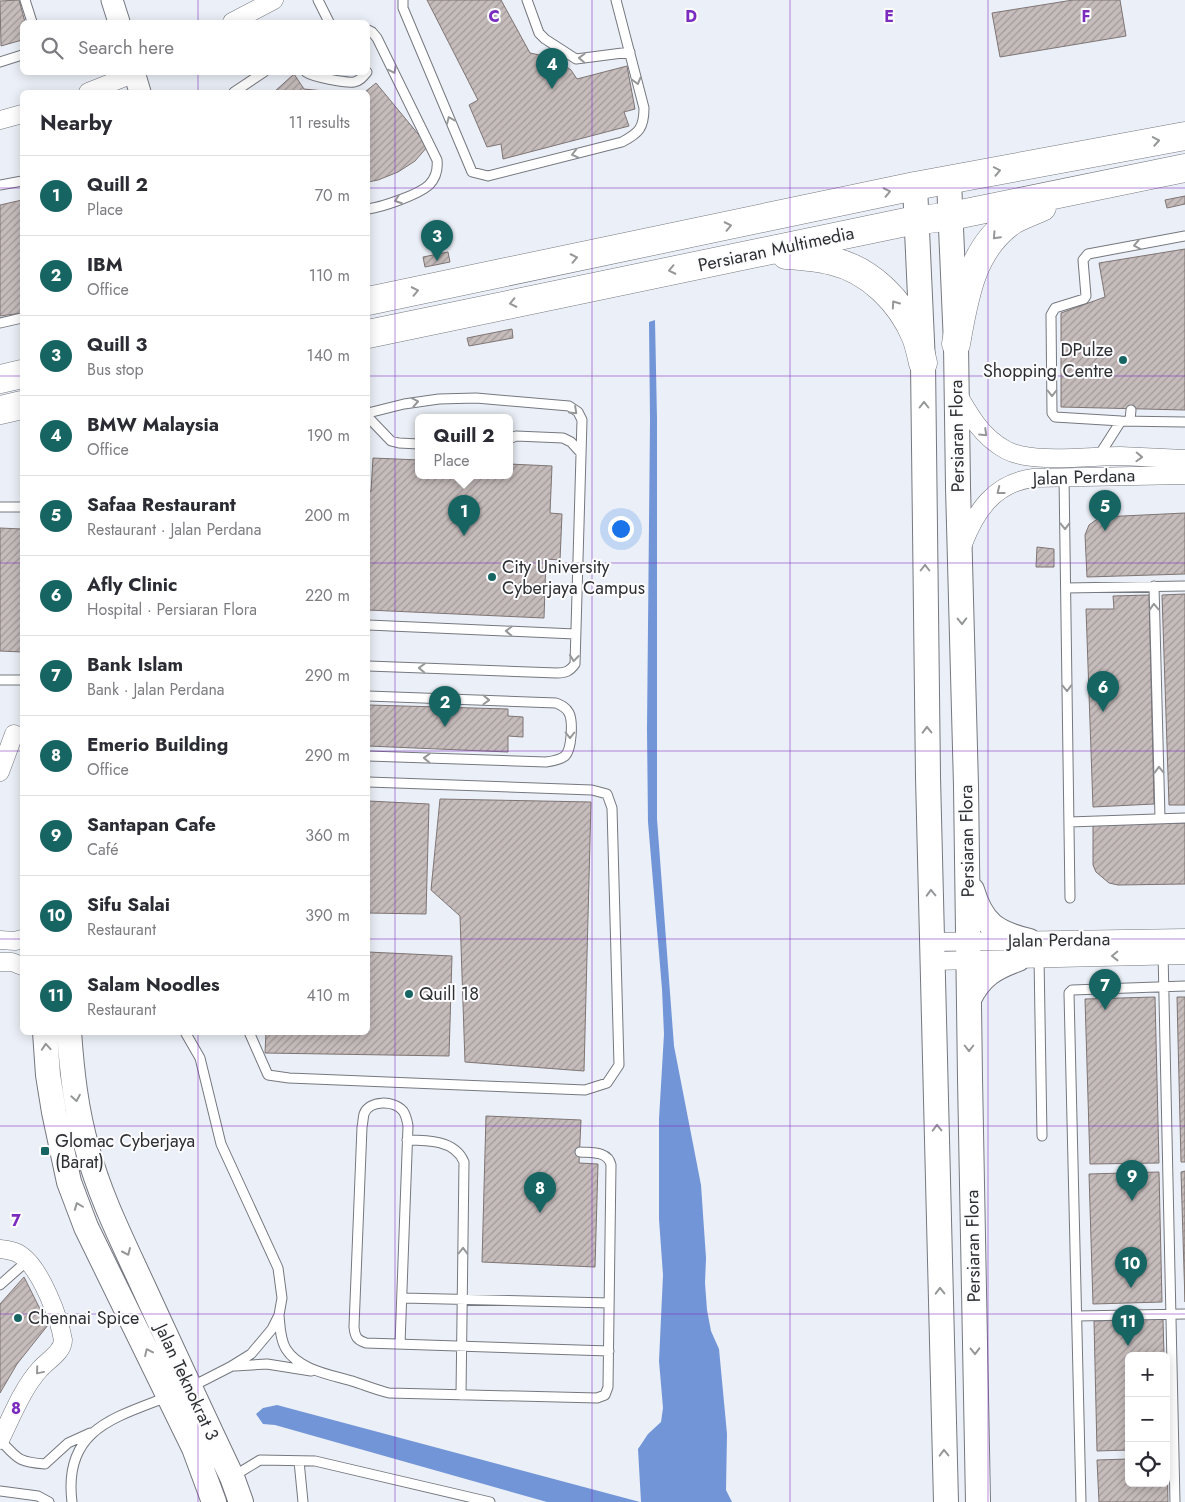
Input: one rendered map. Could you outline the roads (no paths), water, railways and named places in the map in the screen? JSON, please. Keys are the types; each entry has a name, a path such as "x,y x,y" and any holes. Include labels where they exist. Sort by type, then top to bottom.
{"main road":[{"name":"Persiaran Multimedia","path":"370,301 915,186 1185,136"},
{"name":"Persiaran Multimedia","path":"370,334 916,220 951,216 1185,168"},
{"name":"Persiaran Flora","path":"949,181 956,344 968,874 978,1502"},
{"path":"956,344 970,278 994,238 1013,220 1042,206 1102,185"},
{"name":"Persiaran Flora","path":"915,186 923,363 928,777 946,1502"},
{"path":"754,254 810,257 832,261 855,269 876,282 891,297 905,317 916,336 923,363"},
{"path":"0,379 20,374"},
{"path":"0,410 20,405"},
{"path":"968,874 976,903 984,918 992,926 1010,936 1029,952 1002,965 982,979 969,999"},
{"name":"Jalan Teknokrat 3","path":"46,1035 48,1075 54,1112 69,1182 86,1227 179,1392 232,1477 241,1502"},
{"name":"Jalan Teknokrat 3","path":"72,1039 72,1076 86,1148 96,1178 162,1331 194,1448 214,1502"}],"street":[{"path":"112,0 118,20"},
{"path":"236,20 274,0"},
{"path":"95,90 136,78"},
{"path":"0,120 20,115"},
{"name":"Jalan Perdana","path":"957,392 980,431 1008,451 1043,458 1185,459"},
{"name":"Jalan Perdana","path":"960,550 971,523 981,508 1012,482 1022,479 1064,477 1185,475"},
{"path":"0,772 12,733"},
{"name":"Jalan Perdana","path":"932,951 1029,952 1164,947 1185,938"},
{"path":"0,940 20,940"},
{"name":"Jalan Perdana","path":"1164,947 1185,955"},
{"path":"0,962 12,962 20,965"},
{"path":"0,1249 17,1253 28,1261 41,1279 62,1332 63,1345 39,1370 23,1393 0,1440"}],"lane":[{"path":"25,0 31,20"},
{"path":"318,0 328,20"},
{"path":"403,0 403,8 472,172 488,176 622,142 637,134 644,118 644,108 616,0"},
{"path":"527,0 539,33 576,59 630,52"},
{"path":"370,31 378,38 437,160 438,168 435,177 429,185 407,197 370,209"},
{"path":"0,62 20,55"},
{"path":"237,90 260,75"},
{"path":"310,75 353,82 360,80 364,75"},
{"path":"0,185 20,181"},
{"path":"1185,236 1088,254 1083,260 1086,296 1084,299 1055,308 1051,312 1052,413 1055,417 1185,422"},
{"path":"0,323 20,318"},
{"path":"370,412 404,404 438,399 476,398 569,406 578,412 582,420 575,664 570,670 564,673 370,666"},
{"path":"1098,457 1126,420 1131,410"},
{"path":"370,419 391,441 415,444"},
{"path":"513,437 564,438 571,442 581,453"},
{"path":"1064,477 1070,898"},
{"path":"0,507 20,507"},
{"path":"1154,586 1160,818"},
{"path":"1066,588 1185,586"},
{"path":"370,625 575,634"},
{"path":"0,680 20,680"},
{"path":"370,696 556,703 563,706 569,712 570,721 570,747 563,758 555,761 536,762 370,756"},
{"path":"250,1035 268,1074 288,1078 585,1090 607,1084 619,1065 612,808 607,794 592,790 370,782"},
{"path":"1069,822 1185,818"},
{"path":"1164,947 1175,1502"},
{"path":"1029,952 1042,1136"},
{"path":"1081,1502 1069,993 1072,990 1185,986"},
{"path":"0,1440 15,1456 25,1463 45,1464 68,1443 91,1433 120,1416 179,1392 230,1367 251,1354 272,1329 279,1315 282,1298 278,1268 221,1144 200,1058 187,1035"},
{"path":"400,1344 407,1140 406,1118 402,1110 395,1104 387,1103 376,1104 368,1108 364,1113 362,1127 355,1335 358,1340 366,1343 609,1351"},
{"path":"407,1140 430,1140 441,1143 456,1151 464,1162 461,1394"},
{"path":"279,1315 282,1338 286,1349 293,1356 317,1371 389,1393 597,1398 605,1395 608,1386 609,1351 610,1159 600,1154 580,1152"},
{"path":"0,1285 28,1261"},
{"path":"402,1298 609,1303"},
{"path":"1077,1316 1185,1314"},
{"path":"230,1367 267,1364 334,1376"},
{"path":"72,1502 69,1484 74,1460 91,1433"},
{"path":"232,1477 260,1460 324,1462 490,1502"},
{"path":"300,1461 304,1502"},
{"path":"0,1491 38,1496 49,1502"}],"water":[{"path":"655,320 657,419 657,819 674,1046 701,1185 707,1310 711,1331 719,1349 727,1434 726,1490 732,1502 641,1502 638,1449 648,1434 661,1422 663,1408 659,1361 663,1275 659,1219 659,1119 664,1034 648,822 647,730 649,322"},
{"path":"277,1405 640,1502 547,1502 275,1425 263,1424 256,1414 263,1408"}],"place":[{"name":"BMW Malaysia","path":"552,89"},
{"name":"Quill 3","path":"437,261"},
{"name":"DPulze Shopping Centre","path":"1123,360"},
{"name":"Safaa Restaurant","path":"1105,531"},
{"name":"Quill 2","path":"464,536"},
{"name":"City University Cyberjaya Campus","path":"492,577"},
{"name":"Afly Clinic","path":"1103,712"},
{"name":"IBM","path":"445,727"},
{"name":"Quill 18","path":"409,994"},
{"name":"Bank Islam","path":"1105,1010"},
{"name":"Glomac Cyberjaya (Barat)","path":"45,1151"},
{"name":"Santapan Cafe","path":"1132,1201"},
{"name":"Emerio Building","path":"540,1213"},
{"name":"Sifu Salai","path":"1131,1288"},
{"name":"Chennai Spice","path":"18,1318"},
{"name":"Salam Noodles","path":"1128,1346"}]}
